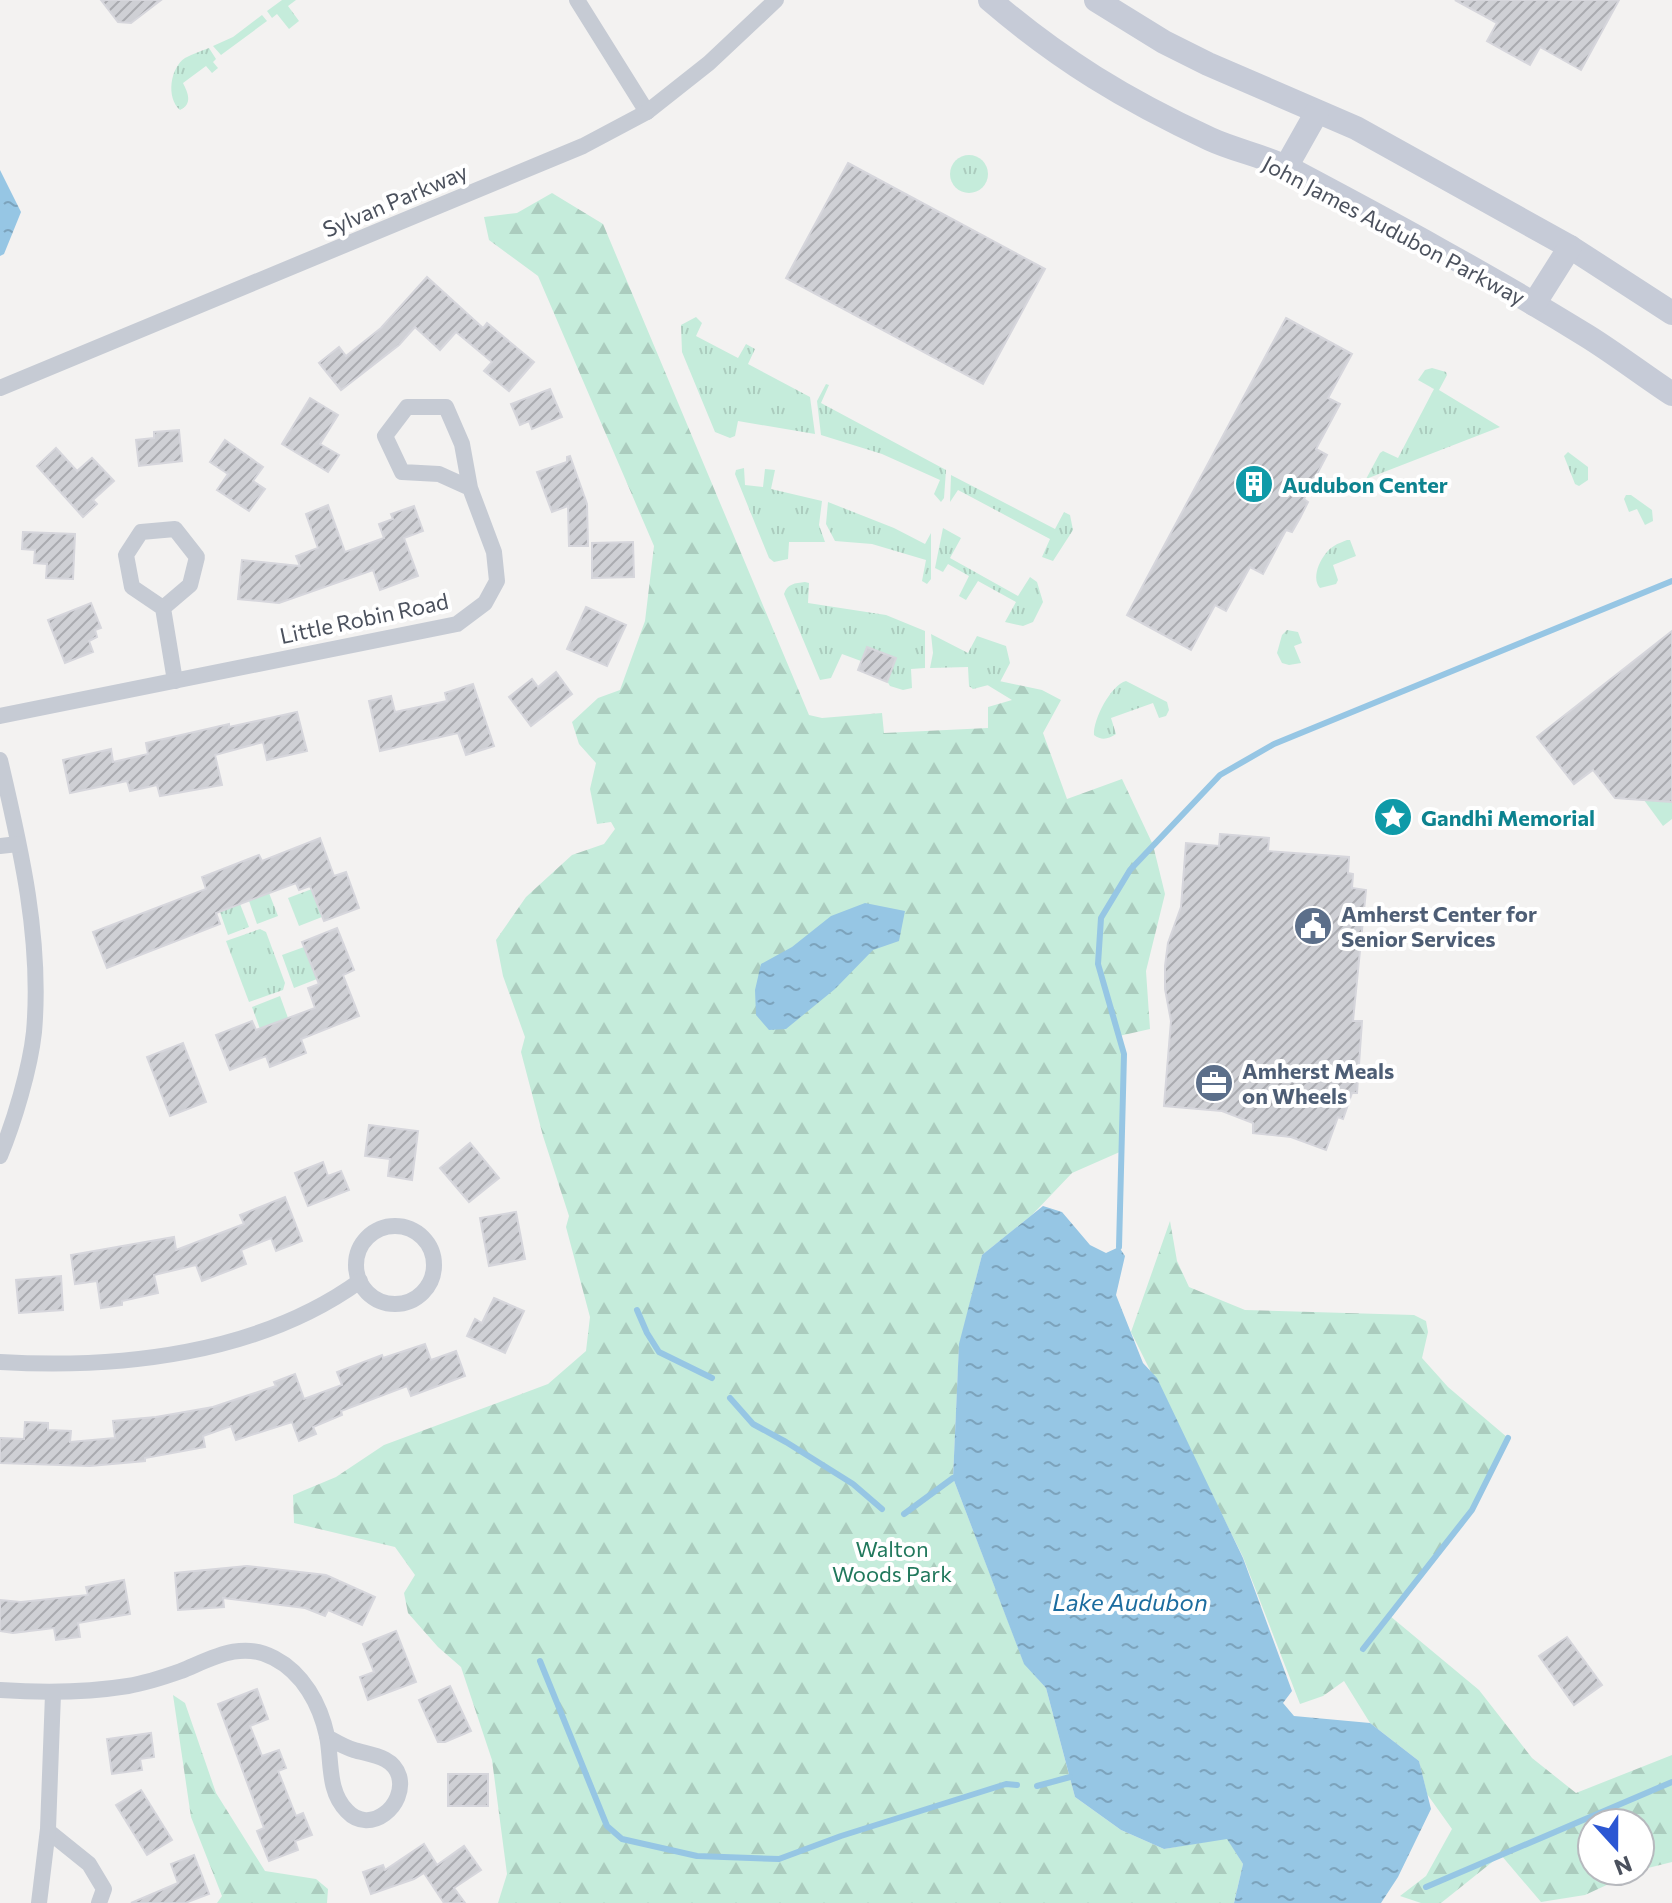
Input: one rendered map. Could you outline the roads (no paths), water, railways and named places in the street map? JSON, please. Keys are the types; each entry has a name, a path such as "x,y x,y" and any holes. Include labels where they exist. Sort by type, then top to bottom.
{"main road":[{"name":"John James Audubon Parkway","path":"990,0 1054,53 1152,112 1216,142 1286,167 1534,304 1672,394"},
{"path":"1096,0 1175,47 1356,128 1570,247 1672,313"},
{"path":"1286,167 1317,112"},
{"path":"1534,304 1570,247"}],"street":[{"path":"577,0 647,112"},
{"name":"Sylvan Parkway","path":"0,388 583,146 647,112 709,63 776,0"},
{"name":"Little Robin Road","path":"0,716 457,624 485,603 497,581 494,552 470,488 462,444 446,407 407,407 385,436 402,472 439,474 470,488"},
{"path":"163,608 190,585 197,557 175,529 141,532 126,555 132,587 163,608 175,681"},
{"path":"0,760 29,893 34,944 34,1034 0,1156"},
{"path":"0,846 18,844"},
{"path":"386,1227 411,1229 430,1246 434,1272 422,1294 411,1301 386,1303 374,1298 360,1281 356,1265 358,1253 374,1232 386,1227"},
{"path":"0,1362 133,1360 196,1349 238,1338 318,1308 360,1281"},
{"path":"0,1690 53,1694 165,1677 221,1654 246,1650 272,1657 300,1678 311,1696 327,1737 328,1760 335,1790 343,1807 360,1819 370,1820 388,1813 399,1799 401,1789 397,1771 379,1756 342,1746 327,1737"},
{"path":"39,1903 48,1831 53,1694"},
{"path":"48,1831 89,1864 104,1889 99,1903"}],"water":[{"path":"0,170 21,212 4,254 0,256"},
{"path":"865,903 905,911 899,941 873,950 835,989 786,1029 769,1030 756,1015 755,990 761,964 792,947 831,916"},
{"name":"Lake Audubon","path":"1043,1206 1062,1212 1090,1245 1106,1253 1119,1247 1125,1256 1116,1295 1143,1363 1157,1378 1243,1558 1292,1691 1283,1703 1294,1716 1370,1723 1419,1761 1431,1809 1398,1877 1381,1903 1234,1903 1243,1864 1227,1839 1164,1849 1121,1830 1075,1797 1046,1688 1024,1664 953,1478 959,1344 982,1255"}],"waterway":[{"path":"1119,1247 1124,1054 1098,964 1101,918 1130,870 1220,775 1274,744 1672,581"},
{"path":"637,1310 659,1352 712,1378"},
{"path":"730,1398 753,1424 853,1484 882,1509"},
{"path":"1363,1649 1472,1510 1508,1438"},
{"path":"904,1514 953,1478"},
{"path":"540,1661 607,1826 622,1839 697,1856 779,1859 1006,1784 1017,1785"},
{"path":"1037,1786 1070,1777"},
{"path":"1426,1887 1672,1782"}],"place":[{"name":"Audubon Center","path":"1254,484"},
{"name":"Gandhi Memorial","path":"1393,817"},
{"name":"Amherst Center for Senior Services","path":"1313,926"},
{"name":"Amherst Meals on Wheels","path":"1214,1083"}],"park label":[{"name":"Walton Woods Park","path":"892,1560"}]}
